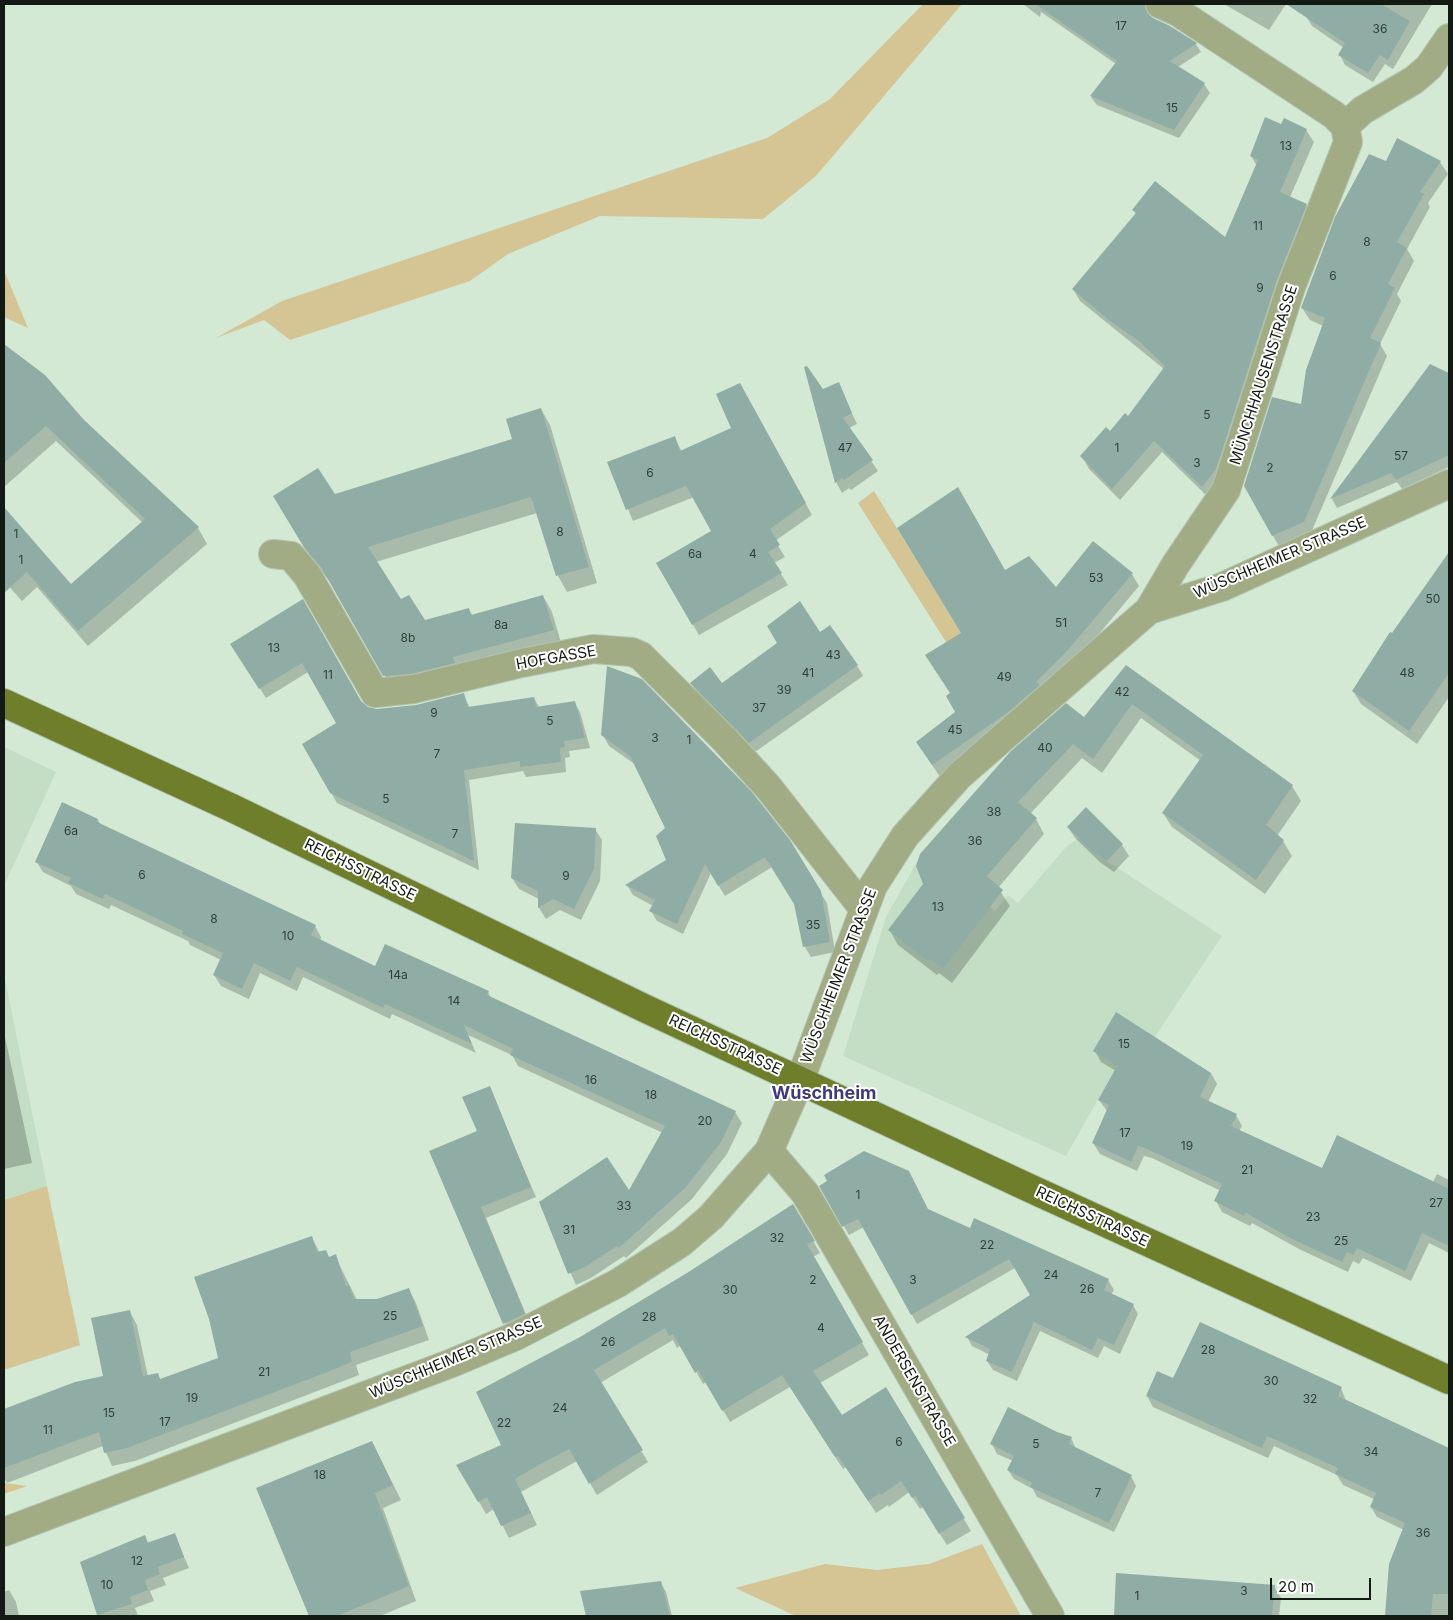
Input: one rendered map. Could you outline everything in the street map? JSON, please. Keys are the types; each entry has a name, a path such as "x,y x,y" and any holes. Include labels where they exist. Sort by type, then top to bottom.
{"main road":[{"name":"REICHSSTRASSE","path":"4,703 232,808 644,1008 1033,1190 1449,1380"}],"street":[{"path":"1160,4 1178,12 1334,115 1344,126 1363,110 1414,80 1429,67 1449,38"},
{"name":"MÜNCHHAUSENSTRASSE","path":"1149,610 1176,564 1226,490 1291,287 1343,158 1348,142 1344,126"},
{"name":"WÜSCHHEIMER STRASSE","path":"4,1532 452,1363 516,1336 618,1282 682,1242 717,1211 770,1151 800,1080 863,908 873,886 905,836 959,776 1149,610 1222,587 1449,484"},
{"name":"HOFGASSE","path":"273,554 291,556 307,575 375,693 414,689 522,663 594,649 632,652 641,656 718,733 768,787 863,908"},
{"name":"ANDERSENSTRASSE","path":"770,1151 805,1193 1050,1616"}],"shaded area":[{"path":"923,4 962,4 816,176 763,219 600,216 508,254 470,281 290,340 264,320 216,338 282,301 767,138 830,99"},
{"path":"4,270 28,328 4,317"},
{"path":"874,491 950,615 1009,706 946,642 858,503"},
{"path":"4,747 56,772 4,886"},
{"path":"1079,838 1093,852 1222,936 1131,1073 1117,1066 1066,1156 843,1056 886,917 923,851 995,911 1008,895 1018,903 1067,846"},
{"path":"4,974 47,1186 4,1200"},
{"path":"47,1186 80,1345 4,1370 4,1200"},
{"path":"4,1483 27,1486 4,1494"},
{"path":"982,1544 1021,1616 796,1616 735,1588 825,1564 877,1570 929,1564"}],"building":[{"path":"1035,4 1145,4 1147,13 1153,18 1197,43 1170,61 1205,83 1174,130 1090,96 1117,61"},
{"path":"1286,4 1381,4 1410,21 1388,60 1380,55 1368,73 1338,55 1345,43"},
{"path":"1265,117 1281,124 1284,118 1307,129 1280,192 1307,204 1276,282 1216,469 1202,487 1154,441 1112,489 1080,456 1106,427 1110,431 1125,413 1128,416 1165,366 1140,342 1110,321 1072,289 1136,213 1132,210 1155,181 1225,237 1258,160 1250,156"},
{"path":"1397,138 1441,161 1420,192 1424,194 1397,242 1407,248 1388,284 1395,288 1370,338 1381,343 1304,522 1272,536 1244,486 1272,397 1301,404 1306,370 1325,318 1301,308 1335,217 1369,154 1386,161"},
{"path":"4,344 45,375 84,420 199,527 78,631 27,572 4,593 4,507 71,584 145,519 46,426 4,463"},
{"path":"1430,364 1449,373 1449,455 1396,480 1391,473 1330,499"},
{"path":"807,366 823,389 839,382 852,413 843,418 873,460 844,480 842,478 835,483 804,367"},
{"path":"740,383 806,503 770,529 780,545 768,552 782,573 692,625 656,563 711,531 686,486 626,510 607,462 675,436 680,451 731,428 716,394"},
{"path":"541,408 589,567 556,576 531,497 368,547 401,599 409,595 425,620 469,608 471,615 543,595 554,630 453,657 455,663 411,674 383,676 321,567 305,549 273,496 318,468 335,494 512,439 506,419"},
{"path":"958,487 1005,570 1029,556 1056,587 1093,541 1133,573 1067,651 1036,682 1040,685 1007,713 932,765 916,742 955,712 946,696 950,693 925,655 961,633 897,528"},
{"path":"1449,552 1449,673 1409,731 1352,691 1390,632 1392,633"},
{"path":"303,599 361,701 368,707 377,709 416,705 464,693 468,707 534,697 536,707 575,701 585,738 564,741 565,747 560,748 561,762 520,767 520,761 464,770 474,861 330,793 302,744 336,723 302,663 259,689 230,644"},
{"path":"800,601 820,632 830,625 858,665 749,743 690,683 710,667 722,683 777,643 767,626"},
{"path":"1126,665 1293,785 1266,825 1284,840 1256,880 1162,813 1203,755 1132,704 1093,759 1073,744 1018,802 1037,818 987,876 1003,890 943,969 930,959 928,961 888,930 923,884 916,866 920,854 1011,751 1066,703 1084,717"},
{"path":"607,666 642,679 752,792 790,840 821,891 830,942 803,947 794,904 765,857 718,886 705,864 677,924 649,911 655,900 625,885 666,860 656,836 665,828 630,756 601,735"},
{"path":"62,802 98,819 97,822 316,925 311,935 375,966 385,944 489,991 487,995 736,1111 721,1142 686,1187 619,1248 617,1246 585,1267 568,1274 539,1202 607,1157 629,1190 665,1126 510,1055 513,1049 464,1025 472,1044 385,1004 383,1008 297,967 290,981 254,963 242,989 213,975 223,953 182,934 183,931 105,894 103,899 68,883 71,878 35,862"},
{"path":"1086,807 1123,844 1107,861 1093,852 1067,827"},
{"path":"515,823 596,828 594,869 574,909 553,899 538,908 538,891 511,878"},
{"path":"1116,1012 1211,1073 1200,1097 1237,1114 1231,1126 1322,1168 1337,1135 1449,1189 1449,1246 1422,1233 1405,1271 1357,1248 1353,1255 1347,1252 1342,1262 1292,1239 1246,1213 1244,1216 1214,1201 1222,1184 1145,1148 1138,1146 1131,1162 1092,1143 1109,1105 1098,1100 1117,1066 1093,1051"},
{"path":"490,1086 531,1187 481,1207 525,1314 503,1324 429,1151 477,1131 462,1097"},
{"path":"864,1151 909,1171 928,1209 970,1228 974,1218 1109,1279 1104,1290 1134,1304 1114,1345 1098,1338 1092,1350 1034,1322 1012,1372 986,1361 990,1349 965,1337 1030,1295 1009,1259 911,1315 858,1219 842,1227 819,1186 827,1181 824,1175"},
{"path":"793,1204 815,1241 807,1244 863,1342 813,1371 842,1415 886,1387 965,1518 939,1534 915,1495 912,1498 901,1481 881,1495 880,1493 868,1501 838,1456 835,1457 782,1375 722,1411 698,1370 695,1373 673,1334 669,1336 665,1328 594,1370 643,1450 589,1484 569,1449 539,1465 515,1479 531,1513 501,1526 487,1497 478,1502 456,1465 501,1445 476,1392 580,1337 687,1273"},
{"path":"312,1236 317,1252 326,1250 329,1257 336,1254 346,1286 349,1285 354,1299 377,1299 409,1288 423,1326 350,1352 352,1362 127,1448 104,1453 99,1432 4,1468 4,1409 75,1382 103,1376 91,1318 130,1310 143,1376 158,1373 160,1379 218,1358 209,1319 194,1277"},
{"path":"1200,1322 1342,1387 1338,1396 1449,1448 1449,1594 1433,1594 1431,1616 1385,1616 1389,1564 1405,1523 1370,1507 1376,1493 1335,1474 1338,1468 1267,1436 1262,1448 1146,1396 1157,1371 1173,1378"},
{"path":"1008,1407 1057,1432 1072,1437 1069,1444 1132,1475 1109,1523 1030,1487 1032,1483 1007,1470 1014,1456 990,1444"},
{"path":"372,1441 393,1485 375,1493 409,1586 337,1616 309,1616 256,1488"},
{"path":"175,1533 184,1557 158,1567 160,1574 145,1580 148,1590 130,1597 132,1604 97,1615 80,1562 145,1535 148,1543"},
{"path":"1116,1573 1275,1585 1272,1616 1114,1616"},
{"path":"661,1581 670,1616 586,1616 580,1591"}],"district":[{"name":"Wüschheim","path":"824,1094"}]}
